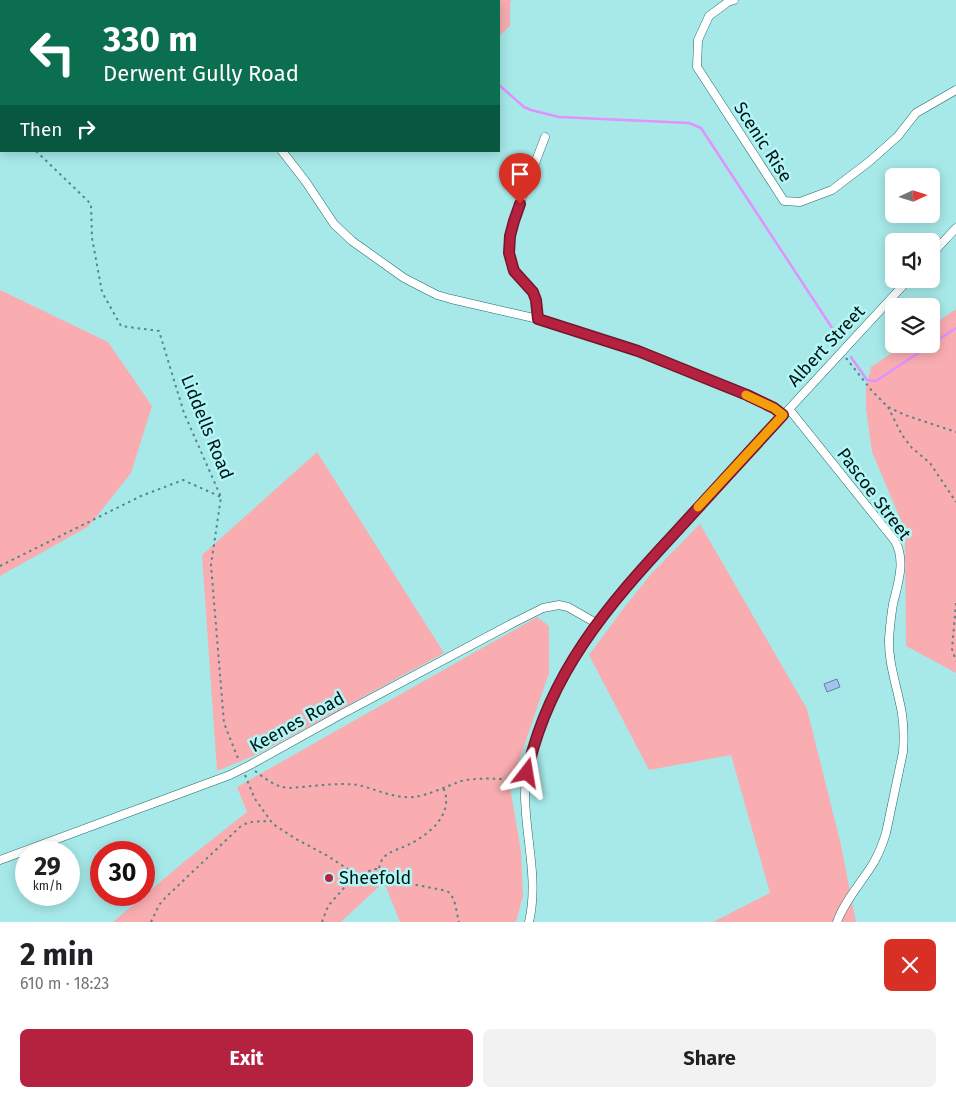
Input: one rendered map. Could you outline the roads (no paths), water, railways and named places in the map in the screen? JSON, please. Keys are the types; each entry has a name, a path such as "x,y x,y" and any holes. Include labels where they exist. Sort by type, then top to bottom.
{"street":[{"name":"Scenic Rise","path":"734,0 728,2 709,16 698,40 698,67 784,201 800,202 832,190 898,136 916,113 956,90"},
{"path":"538,319 533,292 514,271 509,253 510,236 514,221 545,137"},
{"path":"283,152 306,182 334,224 352,241 404,278 450,299 538,319 638,351 747,395 774,408 783,415"},
{"path":"940,245 956,228"},
{"name":"Albert Street","path":"529,922 533,900 533,886 525,804 526,780 535,740 547,710 572,661 596,623 634,577 901,288"},
{"name":"Pascoe Street","path":"789,409 895,541 901,557 900,576 889,638 890,655 902,716 903,752 883,843 874,863 843,908 837,922"},
{"name":"Keenes Road","path":"0,860 245,768 340,715 543,608 559,605 568,606 596,623"}],"waterway":[{"path":"500,86 524,107 559,117 689,123 701,128 836,334"},
{"path":"851,357 867,380 876,381 956,328"}],"place":[{"name":"Sheefold","path":"329,878"}]}
